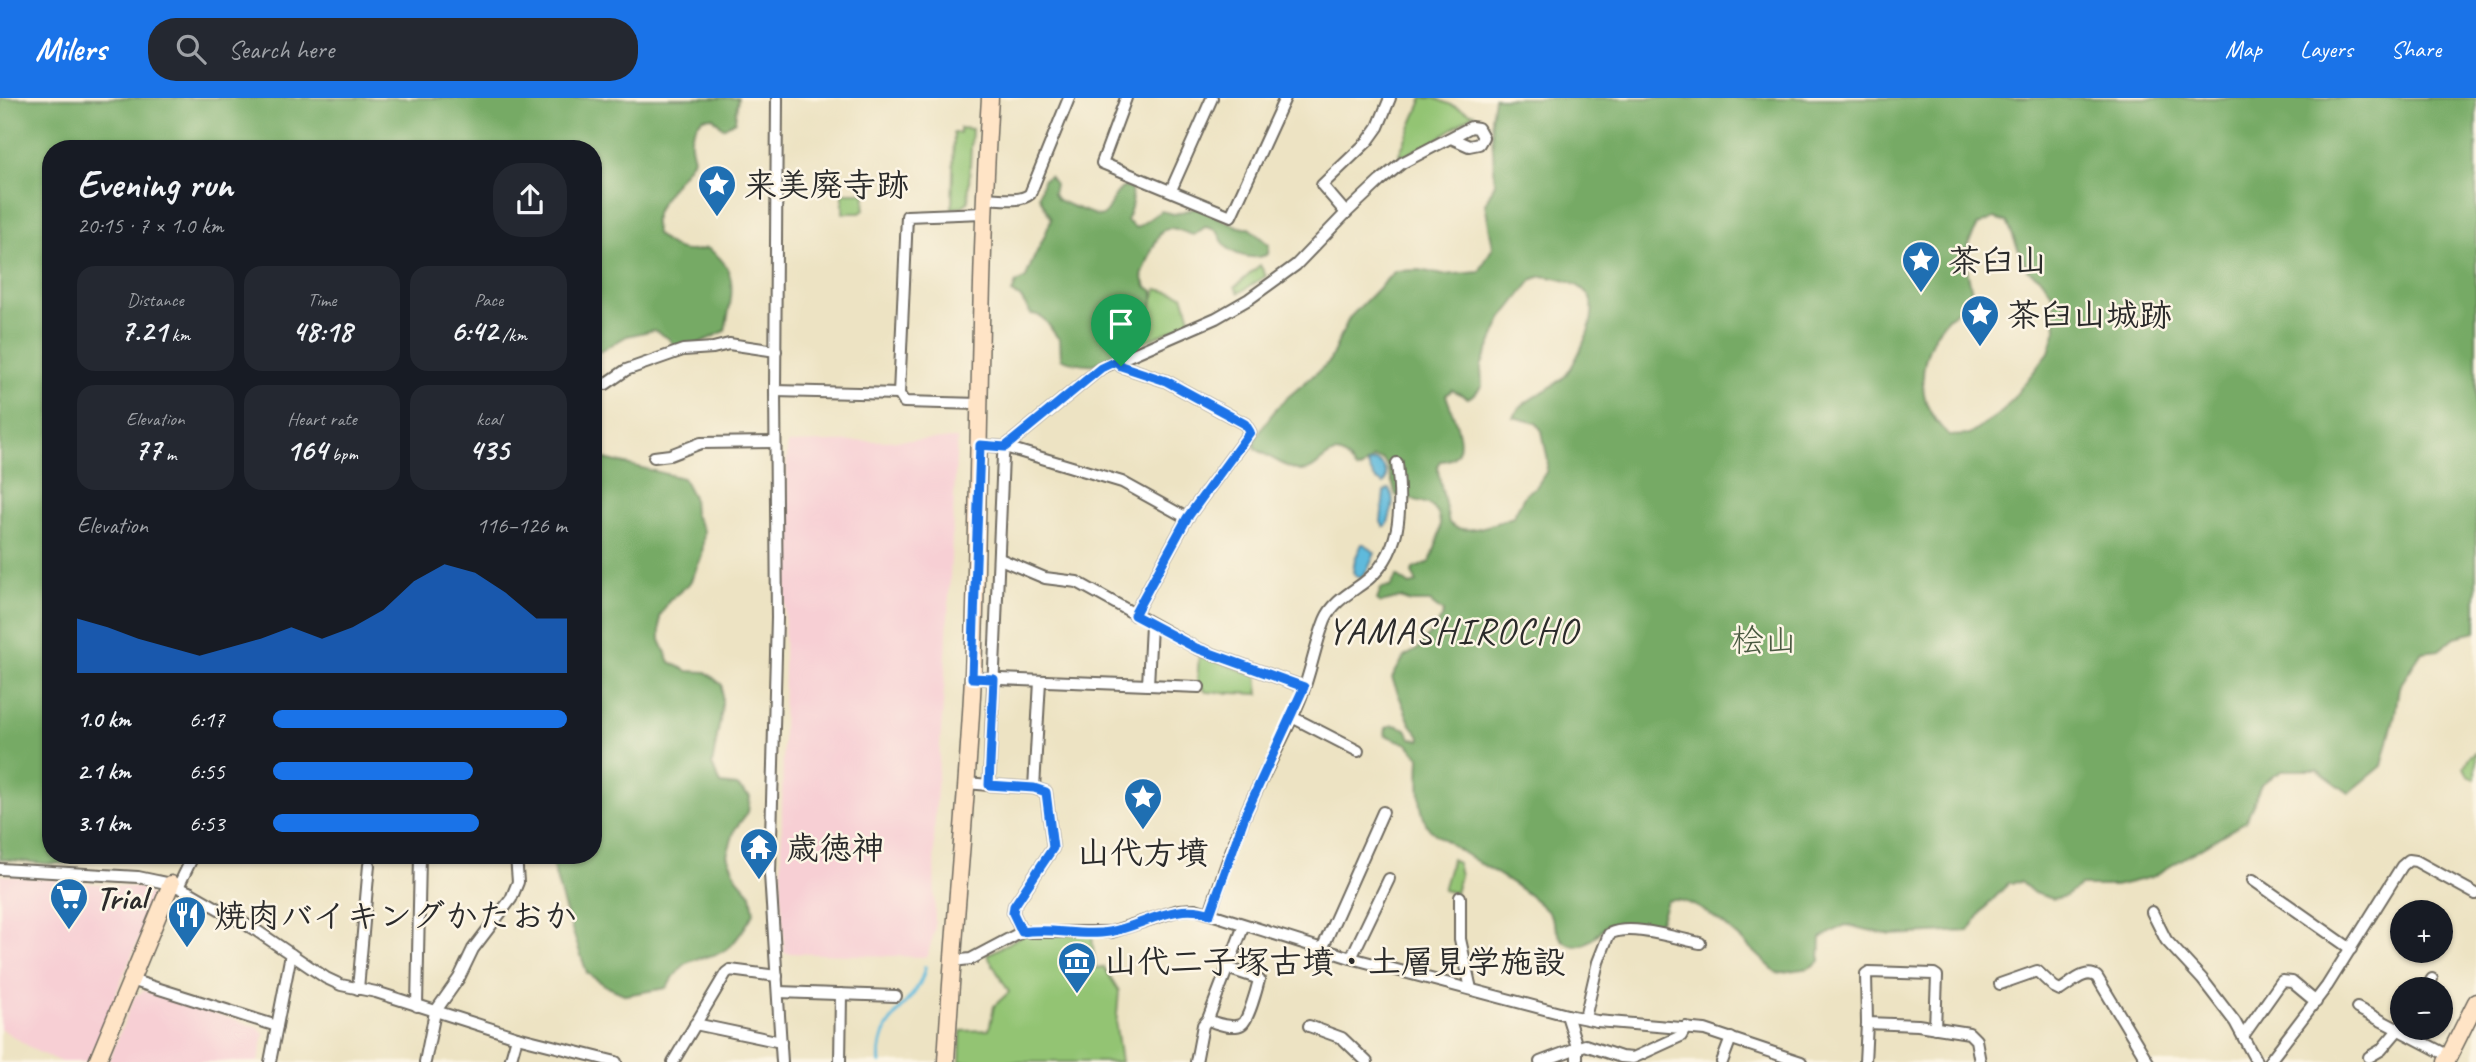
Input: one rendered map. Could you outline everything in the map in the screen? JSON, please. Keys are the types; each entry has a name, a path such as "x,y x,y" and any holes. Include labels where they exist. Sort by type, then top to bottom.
{"street":[{"path":"777,98 777,618 770,874 782,1062"},
{"path":"946,1062 967,783 972,678 984,205 990,98"},
{"path":"981,404 904,402 899,394 907,216 1025,198 1030,194 1069,98"},
{"path":"1126,98 1102,163 1231,216 1285,98"},
{"path":"1171,190 1212,98"},
{"path":"1346,213 1322,186 1368,141 1378,127 1390,98"},
{"path":"989,785 997,570 1000,559 1005,447 1101,368 1216,318 1249,299 1296,265 1346,213 1402,163 1451,138"},
{"path":"606,384 626,370 683,350 729,344 776,351"},
{"path":"1116,361 1121,366 1166,381 1245,424 1250,432 1187,518 1134,615"},
{"path":"775,391 899,394"},
{"path":"654,457 670,455 701,443 775,442"},
{"path":"980,445 1005,447 1122,482 1187,518"},
{"path":"1210,914 1246,813 1292,718 1325,619 1334,604 1370,578 1387,558 1395,539 1400,522 1401,499 1397,463"},
{"path":"1000,559 1045,578 1077,582 1196,648 1304,687"},
{"path":"1147,685 1151,625"},
{"path":"972,678 1199,687"},
{"path":"1034,788 1040,681"},
{"path":"1292,718 1358,751"},
{"path":"967,783 1034,788 1046,792 1053,848 1014,906 1013,913 1022,932"},
{"path":"1322,949 1383,812"},
{"path":"2269,1062 2316,1002 2402,866 2409,860 2416,861 2476,894"},
{"path":"97,1062 131,981 175,886 188,864"},
{"path":"417,1006 419,864"},
{"path":"425,1062 435,1012 459,978 473,949 511,900 518,882 517,864"},
{"path":"358,989 369,865"},
{"path":"0,869 138,877 175,886 257,931 326,978 341,985 376,992 517,1037 616,1062"},
{"path":"1351,958 1389,879"},
{"path":"2253,880 2351,949"},
{"path":"1460,897 1460,939 1471,989"},
{"path":"952,961 971,959 1022,932 1111,932 1179,910 1195,909 1351,958 1567,1015 1686,1027 1731,1038 1801,1062"},
{"path":"2152,912 2166,940 2224,1006 2243,1036 2254,1062"},
{"path":"1196,1062 1203,1026 1244,925"},
{"path":"1585,1018 1598,962 1609,934 1618,930 1639,931 1700,943"},
{"path":"270,1062 291,954"},
{"path":"1208,1019 1219,1024 1239,1025 1246,1020 1259,980 1227,968"},
{"path":"673,1062 726,973 730,971 777,976"},
{"path":"2000,984 2037,971 2054,988 2060,990 2087,973 2092,973 2097,977 2148,1062"},
{"path":"1865,1062 1868,972 1937,976 1935,1028"},
{"path":"131,981 277,1026"},
{"path":"2243,1036 2282,981 2292,982 2316,1002"},
{"path":"778,992 896,996"},
{"path":"840,1062 841,994"},
{"path":"2419,1040 2448,1059 2476,1002"},
{"path":"2357,1008 2390,1023"},
{"path":"1567,1015 1577,1047 1577,1062"},
{"path":"1867,1023 1935,1028 1974,1035 1980,1062"},
{"path":"695,1024 781,1042"},
{"path":"1309,1026 1342,1038 1367,1062"},
{"path":"1540,1062 1589,1045 1621,1057 1633,1058 1681,1036 1686,1027"},
{"path":"510,1062 517,1037"},
{"path":"1722,1062 1731,1038"},
{"path":"2369,1057 2390,1040"},
{"path":"564,1062 568,1049"}],"shaded area":[{"path":"957,439 934,832 935,929 927,957 784,953 781,891 787,443"},
{"path":"0,875 143,888 150,895 153,904 88,1062 61,1062 36,1051 0,1028"},
{"path":"143,990 257,1027 264,1034 258,1062 108,1062 135,995"}],"green space":[{"path":"0,98 738,98 735,121 723,128 713,117 703,118 695,127 691,136 694,158 666,195 655,218 656,234 662,239 680,250 707,248 718,256 730,275 731,296 725,331 691,347 675,347 668,338 654,330 627,336 602,350 602,140 42,140 42,863 0,859"},
{"path":"1423,98 1434,98 1474,114 1434,141 1404,156 1399,154"},
{"name":"桧山","path":"1494,98 2476,98 2476,632 2455,637 2439,650 2422,652 2399,687 2382,766 2349,793 2317,770 2284,770 2261,784 2246,821 2152,877 2115,886 2080,886 2066,896 2053,899 2034,893 2021,882 2009,883 1983,910 1969,931 1891,935 1845,925 1821,938 1820,961 1809,968 1777,973 1725,926 1694,905 1680,900 1667,901 1660,921 1647,928 1607,925 1586,943 1576,946 1566,943 1559,935 1550,915 1536,900 1429,829 1421,803 1420,758 1408,744 1385,735 1386,728 1396,726 1406,729 1411,738 1421,738 1410,723 1392,678 1404,657 1418,649 1442,618 1443,612 1430,602 1410,602 1400,598 1381,603 1377,600 1381,588 1390,587 1397,576 1410,585 1417,583 1413,569 1430,562 1440,532 1439,517 1435,510 1425,503 1396,495 1387,465 1382,459 1373,458 1356,470 1348,459 1340,454 1333,454 1308,470 1301,471 1256,449 1254,444 1257,435 1281,403 1329,362 1349,318 1395,271 1420,270 1443,275 1479,272 1493,247 1485,204 1495,183 1491,117","holes":["1994,218 2007,222 2027,269 2043,280 2054,297 2056,329 2049,352 2003,411 1969,435 1949,436 1927,405 1923,382 1925,359 1940,328 1949,317 1969,304 1972,292 1965,260 1968,244 1978,225","1542,276 1582,288 1592,304 1589,328 1567,374 1523,405 1513,417 1536,423 1542,431 1548,461 1546,472 1537,486 1526,493 1513,517 1480,528 1456,527 1449,523 1437,466 1440,461 1451,459 1460,445 1446,395 1452,390 1468,398 1482,386 1481,366 1502,319 1533,279"]},
{"path":"960,128 972,129 968,202 961,207 952,208 954,133 960,133"},
{"path":"1049,176 1055,184 1053,194 1058,200 1098,216 1104,215 1124,187 1131,189 1132,204 1127,221 1136,228 1161,211 1174,214 1199,207 1231,224 1249,228 1269,245 1268,254 1248,257 1238,254 1225,246 1216,230 1211,228 1205,227 1194,235 1172,228 1165,229 1155,243 1142,276 1146,286 1153,291 1153,297 1148,318 1138,338 1126,348 1094,364 1072,362 1061,358 1060,340 1047,323 1041,317 1031,314 1020,297 1012,293 1016,283 1026,278 1051,219 1039,196 1043,180"},
{"path":"843,193 865,193 864,210 860,213 843,213"},
{"path":"1260,265 1266,276 1239,293 1235,287"},
{"path":"1157,289 1183,295 1190,318 1197,320 1143,342 1138,333"},
{"path":"602,458 683,478 693,497 694,514 704,531 702,556 690,583 669,601 660,616 660,640 670,662 687,671 706,672 722,685 722,709 712,765 721,784 737,786 750,797 748,812 735,829 727,855 737,878 751,894 754,913 728,948 718,954 687,963 666,988 626,995 587,973 552,864 602,864"},
{"path":"1199,655 1257,676 1259,694 1206,692 1197,682"},
{"path":"2476,752 2476,779 2468,776 2464,767 2469,757"},
{"path":"1452,859 1457,863 1460,875 1455,893 1443,890"},
{"path":"1025,934 1092,935 1095,968 1104,967 1119,991 1116,1027 1121,1062 960,1062 961,1031 989,1030 994,1006 1009,992 987,955"}],"water":[{"path":"1375,461 1385,470 1384,484 1375,479 1368,466 1368,463"},
{"path":"1389,489 1392,507 1384,527 1381,522 1384,492"},
{"path":"1362,544 1375,553 1361,577 1353,573 1355,559"}],"waterway":[{"path":"880,1062 885,1032 915,992 925,967"}],"place":[{"name":"来美廃寺跡","path":"717,218"},
{"name":"茶臼山","path":"1921,294"},
{"name":"茶臼山城跡","path":"1980,348"},
{"name":"山代方墳","path":"1143,831"},
{"name":"歳徳神","path":"759,881"},
{"name":"Trial","path":"69,931"},
{"name":"焼肉バイキングかたおか","path":"187,949"},
{"name":"山代二子塚古墳・土層見学施設","path":"1077,995"}],"district":[{"name":"YAMASHIROCHO","path":"1453,630"}],"route":[{"path":"1116,361 1121,366 1166,381 1245,424 1250,432 1187,518 1134,615 1196,648 1304,687 1246,813 1210,914 1195,909 1179,910 1111,932 1022,932 1013,913 1014,906 1053,848 1047,796 1043,789 989,785 994,679 972,678 980,445 1005,447 1101,368 1116,361"}]}
